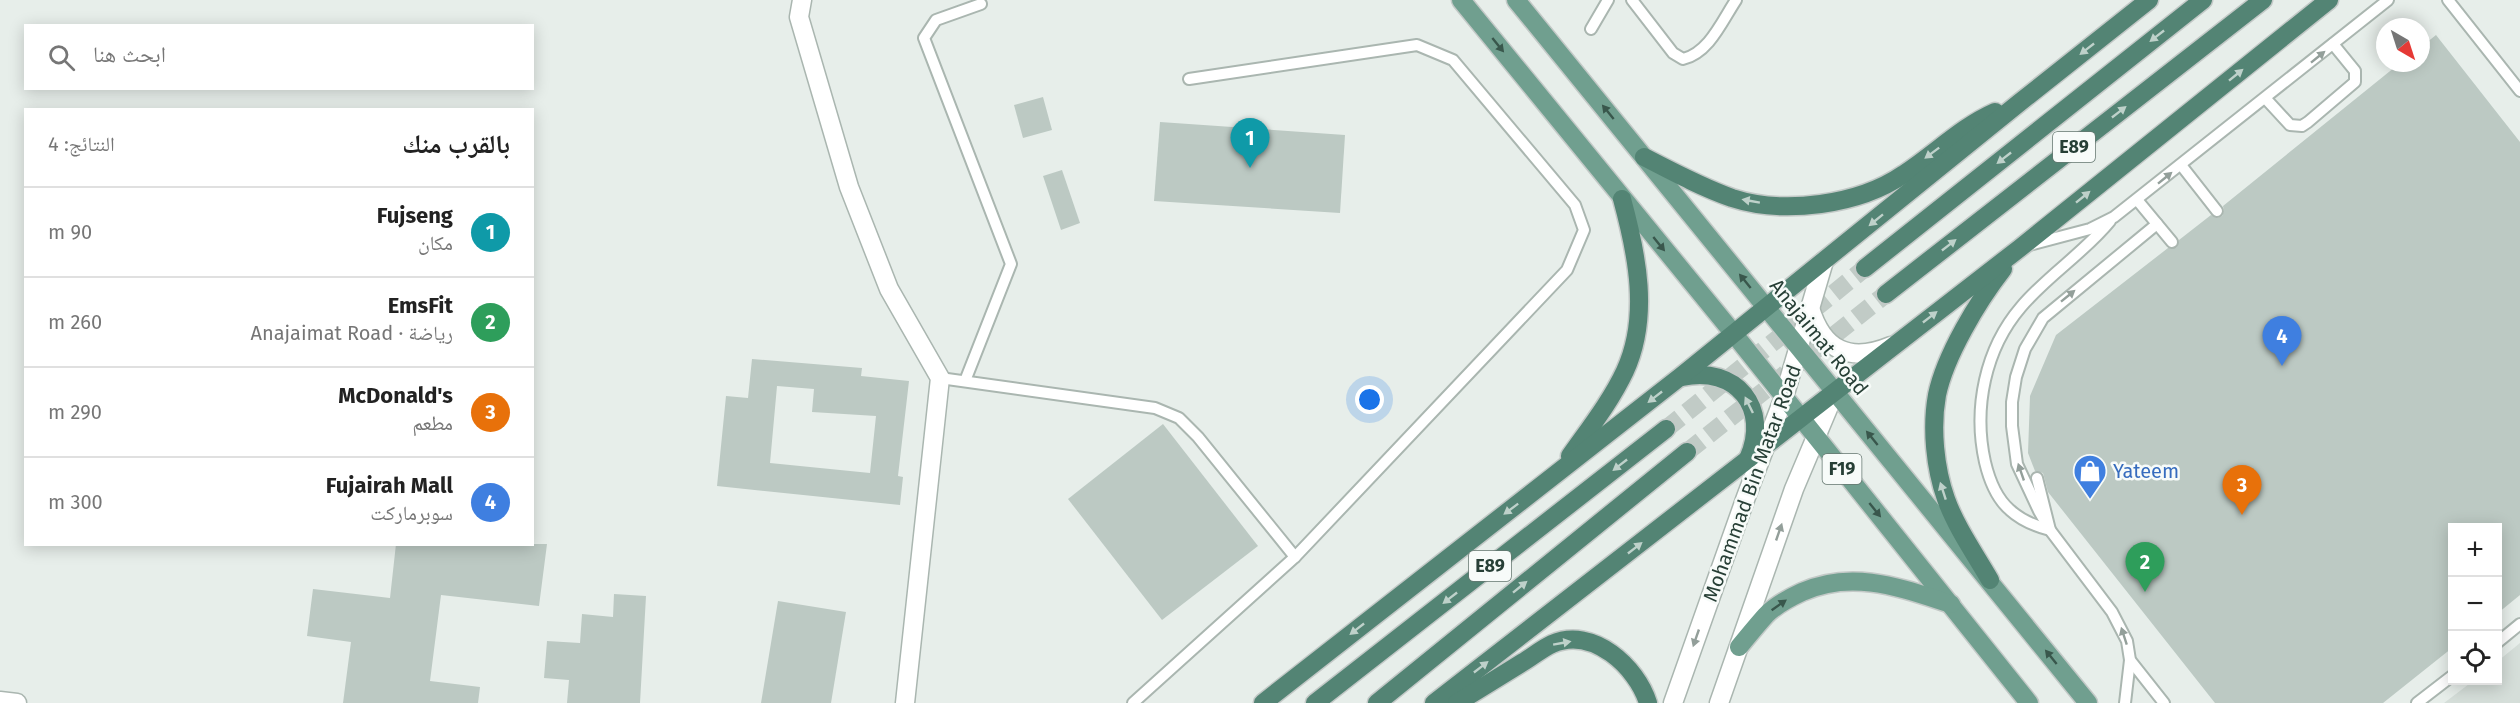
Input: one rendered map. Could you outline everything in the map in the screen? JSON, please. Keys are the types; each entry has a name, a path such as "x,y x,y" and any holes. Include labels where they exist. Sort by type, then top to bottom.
{"highway":[{"path":"1263,703 1680,377 2019,102 2149,0"},
{"name":"E89","path":"1865,268 2203,0"},
{"name":"E89","path":"1886,294 2263,0"},
{"path":"1434,703 2020,248 2329,0"},
{"path":"1644,158 1700,185 1734,198 1787,205 1819,204 1857,198 1903,176 1971,124 2019,102"},
{"path":"1557,473 1609,398 1625,370 1635,341 1639,318 1635,245 1622,199"},
{"path":"1990,580 1947,502 1939,477 1935,426 1937,395 1966,327 1987,290 2020,248"},
{"path":"1680,377 1698,374 1715,376 1731,383 1744,394 1753,410 1756,427 1755,444 1748,460"},
{"name":"E89","path":"1315,703 1666,429"},
{"name":"E89","path":"1377,703 1687,452"},
{"path":"1457,703 1554,643 1578,640 1605,648 1626,664 1645,693 1648,703"}],"main road":[{"name":"F19","path":"1461,0 1734,334 2029,703"},
{"name":"Anajaimat Road","path":"1516,0 2088,703"},
{"path":"1739,647 1768,613 1789,598 1812,588 1837,582 1873,581 1951,604"}],"street":[{"path":"802,0 799,17 849,187 889,290 940,378 905,703"},
{"name":"Mohammad Bin Matar Road","path":"1673,703 1784,397 1800,349 1824,261"},
{"path":"1810,308 1820,333 1835,347 1845,352 1866,354 1896,344"},
{"path":"1719,703 1794,489 1834,392"},
{"path":"0,701 17,703"}],"lane":[{"path":"1591,28 1608,0"},
{"path":"1632,0 1673,53 1683,59 1693,57 1703,50 1736,0"},
{"path":"2020,248 2090,229 2114,218 2388,0"},
{"path":"2448,0 2520,91"},
{"path":"965,381 1011,264 924,38 936,20 981,4"},
{"path":"2266,99 2290,125 2302,126 2351,87 2355,82 2355,71 2333,44"},
{"path":"1133,703 1295,557 1567,270 1584,230 1575,205 1453,60 1417,45 1189,79"},
{"path":"2181,165 2217,211"},
{"path":"2138,201 2172,242"},
{"path":"2050,530 2026,523 2008,509 1997,495 1989,477 1983,452 1981,399 1994,351 2021,307 2099,235 2114,218"},
{"path":"2125,703 2130,660 2121,626 2050,530 2022,479 2014,446 2012,402 2016,376 2025,349 2043,318 2157,224"},
{"path":"940,378 1155,408 1179,418 1198,437 1295,557"},
{"path":"2037,478 2050,530"},
{"path":"2502,639 2520,624"},
{"path":"2130,660 2164,703"},
{"path":"2417,703 2448,679"}],"shaded area":[{"path":"2520,643 2520,703 2444,703 2468,685 2502,685 2502,658"}],"building":[{"path":"2436,35 2520,142 2520,595 2502,610 2502,523 2448,523 2448,651 2383,703 2215,703 2048,492 2043,473 2035,471 2028,453 2030,396 2056,335 2168,248 2176,248 2179,240 2211,215 2217,218 2222,216 2223,206 2389,72 2430,72 2430,40"},
{"path":"1043,97 1052,130 1023,138 1014,105"},
{"path":"1160,122 1345,135 1340,213 1154,201"},
{"path":"1062,170 1080,223 1061,230 1043,176"},
{"path":"752,359 862,368 861,376 909,381 898,476 903,477 900,505 717,486 726,396 748,398","holes":["777,386 814,389 812,412 876,416 870,473 770,463"]},
{"path":"1163,424 1258,546 1162,620 1068,499"},
{"path":"534,544 547,544 539,606 441,595 430,681 480,687 478,703 343,703 351,642 307,636 313,589 390,598 396,546 534,546"},
{"path":"614,594 646,596 640,703 567,703 569,680 544,678 547,641 580,643 582,614 613,617"},
{"path":"778,601 846,612 831,703 761,703"}],"tunnel":[{"path":"1666,429 1865,268"},
{"path":"1687,452 1886,294"}],"place":[{"name":"Fujseng","path":"1250,168"},
{"name":"Fujairah Mall","path":"2282,366"},
{"name":"Yateem","path":"2090,500"},
{"name":"McDonald's","path":"2242,515"},
{"name":"EmsFit","path":"2145,592"}]}
